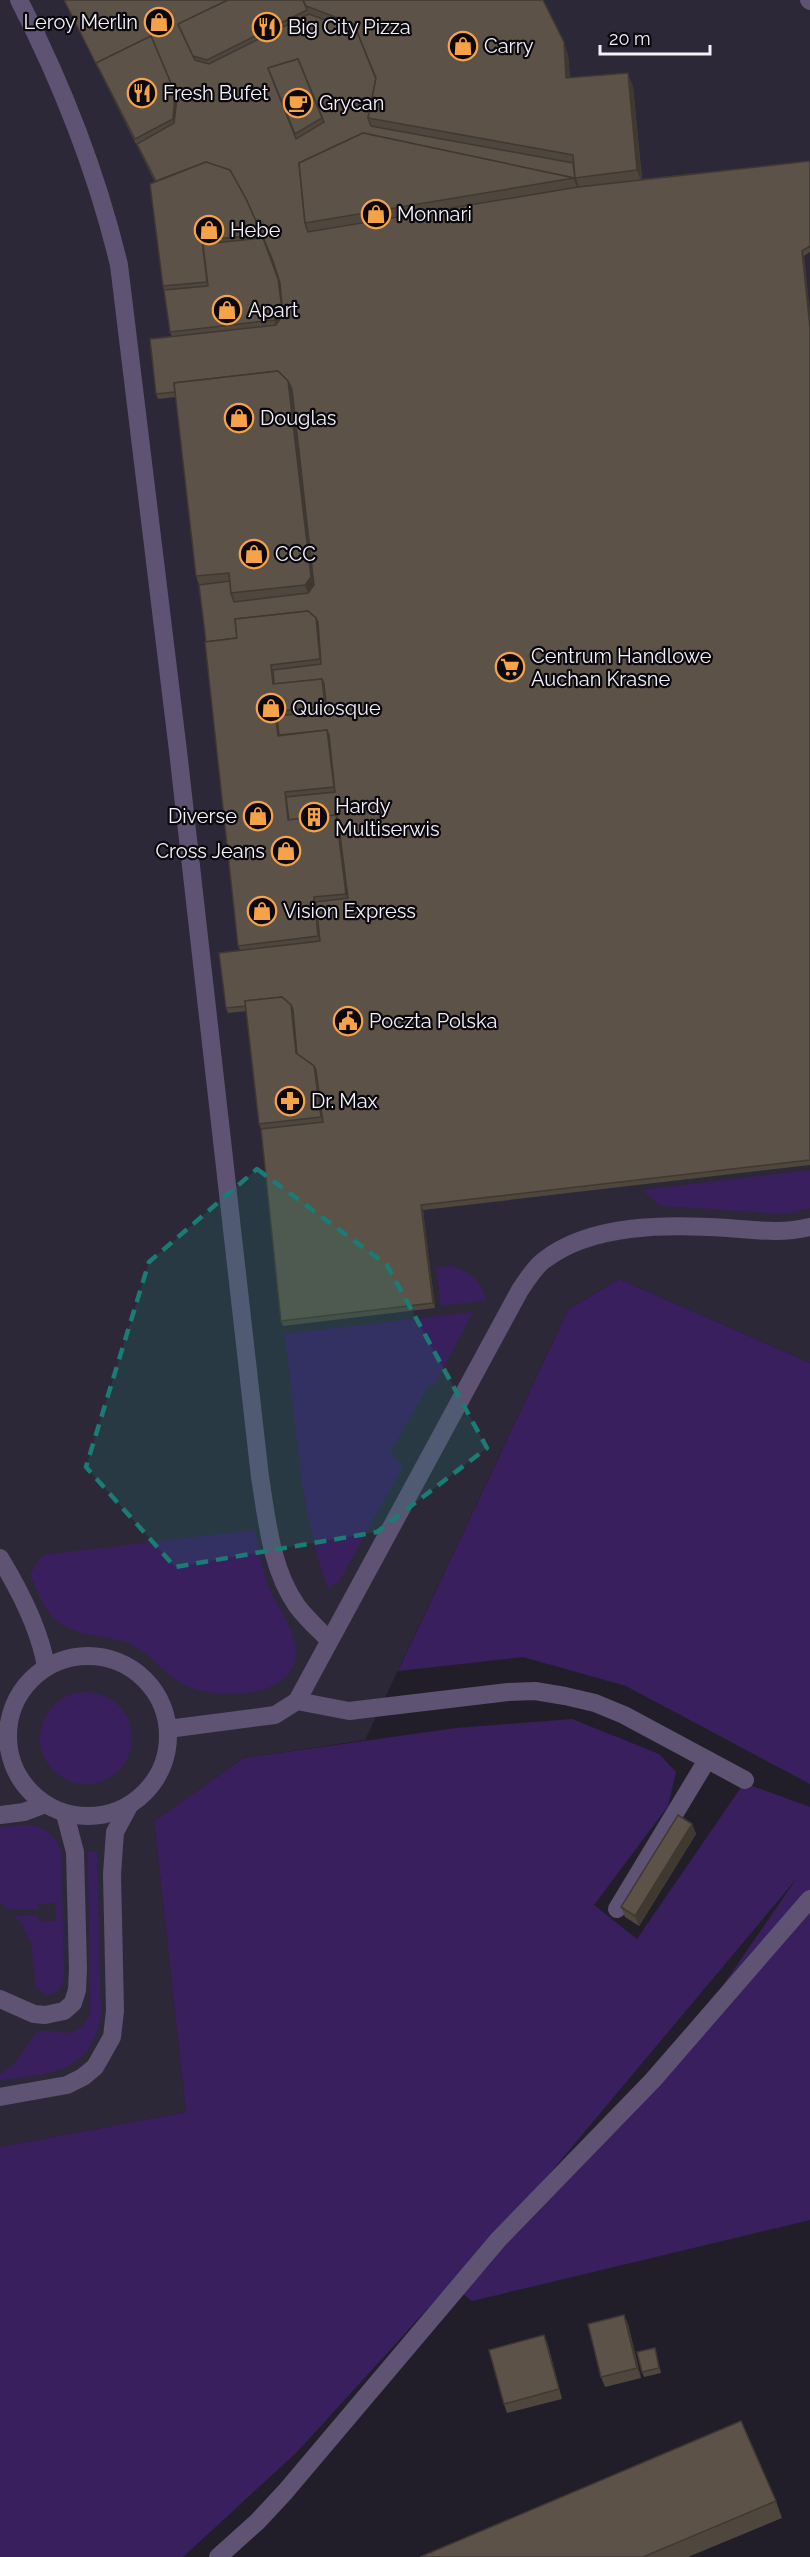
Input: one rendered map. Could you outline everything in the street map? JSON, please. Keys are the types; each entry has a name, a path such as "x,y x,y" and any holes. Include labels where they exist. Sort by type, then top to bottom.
{"street":[{"path":"19,0 61,89 84,149 109,223 119,265 178,751 260,1477 268,1525 282,1580 297,1607 328,1640"},
{"path":"168,1729 275,1715 297,1701 328,1640 520,1290 541,1262 577,1241 594,1235 628,1229 706,1227 773,1231 810,1227"},
{"path":"0,1558 13,1580 43,1645 46,1667"},
{"path":"99,1656 124,1664 146,1680 162,1702 168,1729 168,1752 160,1773 147,1792 129,1806 109,1815 87,1817 65,1814 45,1804 21,1781 4,1750 10,1718 23,1689 46,1667 72,1657 99,1656"},
{"path":"297,1701 349,1711 478,1695 535,1691 595,1703 624,1715 745,1780"},
{"path":"617,1909 707,1760"},
{"path":"0,1815 24,1812 45,1804"},
{"path":"0,2097 68,2085 83,2077 95,2067 112,2037 115,2011 112,1874 115,1832 129,1806"},
{"path":"0,1999 34,2014 45,2015 64,2011 73,2003 77,1990 75,1852 65,1814"},
{"path":"218,2557 257,2522 285,2492 498,2240 653,2080 810,1899"},
{"path":"0,1988 22,2009"},
{"path":"0,2010 22,2009"}],"highlighted area":[{"path":"257,1169 387,1265 487,1448 377,1532 175,1567 86,1467 149,1262"}],"shaded area":[{"path":"0,0 810,0 810,1363 619,1279 568,1310 365,1740 244,1758 154,1821 186,2112 0,2147"},
{"path":"810,1170 810,1208 787,1214 665,1206 658,1204 642,1190"},
{"path":"451,1266 474,1278 481,1287 486,1300 441,1306 436,1267"},
{"path":"619,1279 810,1363 810,1784 626,1686 523,1657 398,1671 568,1310"},
{"path":"473,1312 434,1385 430,1383 390,1452 403,1466 339,1581 329,1589 318,1558 304,1495 284,1334"},
{"path":"255,1530 267,1580 291,1631 296,1650 289,1672 279,1682 265,1689 248,1693 213,1693 198,1690 178,1681 145,1653 130,1644 71,1629 54,1618 46,1608 30,1575 42,1555"},
{"path":"86,1692 104,1696 118,1706 128,1720 132,1738 128,1756 118,1770 104,1780 86,1784 68,1780 54,1770 44,1756 40,1738 44,1720 54,1706 68,1696"},
{"path":"572,1719 659,1754 676,1772 668,1806 594,1905 637,1939 744,1783 810,1807 810,2220 472,2301 450,2284 298,2451 183,2557 0,2557 0,2147 186,2112 154,1821 244,1758 456,1728","holes":["797,1878 672,2059 540,2185"]},
{"path":"24,1825 47,1831 61,1850 64,1976 59,1989 47,1995 36,1988 31,1943 15,1916 38,1916 39,1922 56,1921 55,1903 38,1904 38,1910 9,1910 0,1902 0,1827"},
{"path":"97,1851 101,2016 96,2035 87,2050 65,2068 0,2080 0,2074 15,2063 37,2032 71,2032 84,2024 90,2014 88,1852"}],"building":[{"name":"Centrum Handlowe Auchan Krasne","path":"64,0 228,0 178,24 195,60 209,64 309,14 357,32 376,79 368,118 371,126 573,163 578,187 810,161 810,246 802,251 810,328 810,1160 421,1205 433,1303 281,1321 261,1129 323,1122 316,1070 297,1054 293,1010 282,997 245,1001 246,1006 226,1008 219,953 320,941 316,902 348,898 336,815 289,820 286,797 335,792 327,730 279,735 277,716 327,711 322,679 274,684 273,670 321,664 318,622 308,611 235,619 237,638 206,642 199,585 230,581 234,602 308,593 314,585 292,389 278,371 174,383 175,392 156,394 150,339 276,325 283,315 280,283 262,235 230,170 206,162 156,181 137,144 174,123 177,98 151,36 96,63 98,68","holes":["298,59 324,122 296,139 268,68","363,133 574,178 578,187 308,232 305,223 299,163"]},
{"path":"228,0 303,0 307,10 207,60 193,56 178,24"},
{"path":"303,0 543,0 564,42 566,78 628,73 637,170 575,178 573,155 368,118 376,78 354,24 306,6"},
{"name":"Fresh Bufet","path":"151,36 175,93 173,119 135,139 96,63"},
{"name":"Grycan","path":"298,59 322,118 295,134 268,68"},
{"name":"Monnari","path":"363,133 574,178 305,223 299,163"},
{"name":"Hebe","path":"206,162 230,170 262,235 202,240 207,282 163,286 150,184"},
{"path":"263,238 278,279 282,310 274,320 170,332 164,290 208,286 203,244"},
{"name":"CCC","path":"278,371 288,381 311,577 305,585 231,593 229,573 196,576 174,383"},
{"path":"308,611 316,618 320,659 271,665 273,684 322,679 325,706 275,712 278,736 327,730 334,787 285,792 288,820 336,815 346,894 314,897 318,936 238,946 205,642 237,638 235,619"},
{"path":"282,997 291,1005 296,1053 314,1066 321,1117 259,1124 245,1001"},
{"path":"678,1815 692,1824 635,1916 621,1907"},
{"path":"624,2315 637,2368 601,2377 588,2324"},
{"path":"544,2335 559,2389 504,2404 489,2350"},
{"path":"655,2348 659,2368 642,2372 637,2352"},
{"path":"741,2421 776,2501 643,2557 420,2557"}],"place":[{"name":"Leroy Merlin","path":"159,22"},
{"name":"Big City Pizza","path":"267,27"},
{"name":"Carry","path":"463,46"},
{"name":"Fresh Bufet","path":"142,93"},
{"name":"Grycan","path":"298,103"},
{"name":"Monnari","path":"376,214"},
{"name":"Hebe","path":"209,230"},
{"name":"Apart","path":"227,310"},
{"name":"Douglas","path":"239,418"},
{"name":"CCC","path":"254,554"},
{"name":"Centrum Handlowe Auchan Krasne","path":"510,667"},
{"name":"Quiosque","path":"271,708"},
{"name":"Diverse","path":"258,816"},
{"name":"Hardy Multiserwis","path":"314,817"},
{"name":"Cross Jeans","path":"286,851"},
{"name":"Vision Express","path":"262,911"},
{"name":"Poczta Polska","path":"348,1021"},
{"name":"Dr. Max","path":"290,1101"}]}
